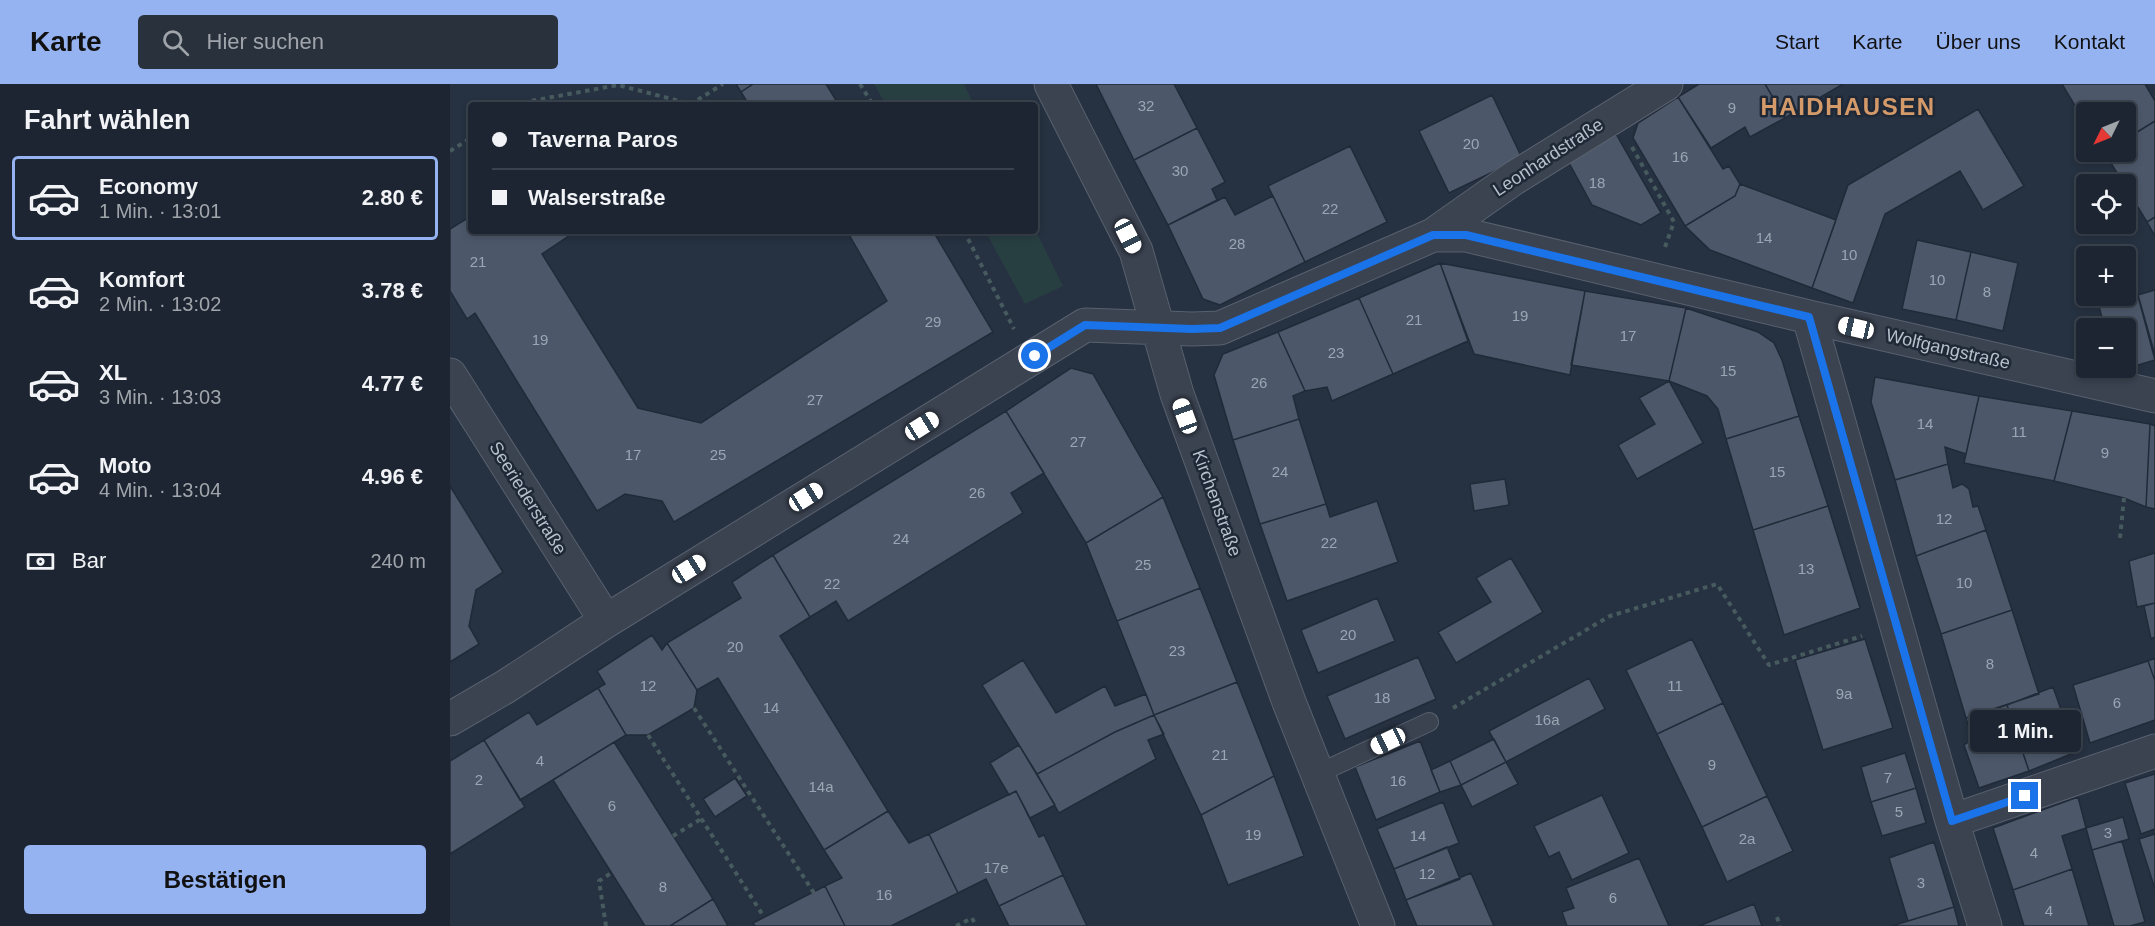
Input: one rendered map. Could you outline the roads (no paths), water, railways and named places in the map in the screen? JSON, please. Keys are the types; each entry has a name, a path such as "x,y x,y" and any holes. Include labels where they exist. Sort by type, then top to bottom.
{"street":[{"name":"Kirchenstraße","path":"1051,84 1136,251 1177,394 1289,702 1378,926"},
{"name":"Leonhardstraße","path":"1433,235 1514,178 1666,84"},
{"name":"Wolfgangstraße","path":"1157,327 1220,328 1433,235 1466,235 1809,317 2155,396"},
{"path":"1809,317 1952,821 1985,926"},
{"path":"450,719 505,687 606,621 1085,325 1157,327"},
{"name":"Seeriederstraße","path":"450,375 606,621"},
{"path":"1952,821 2155,751"}],"lane":[{"path":"1317,774 1429,722"}],"district":[{"name":"HAIDHAUSEN","path":"1848,107"}]}
